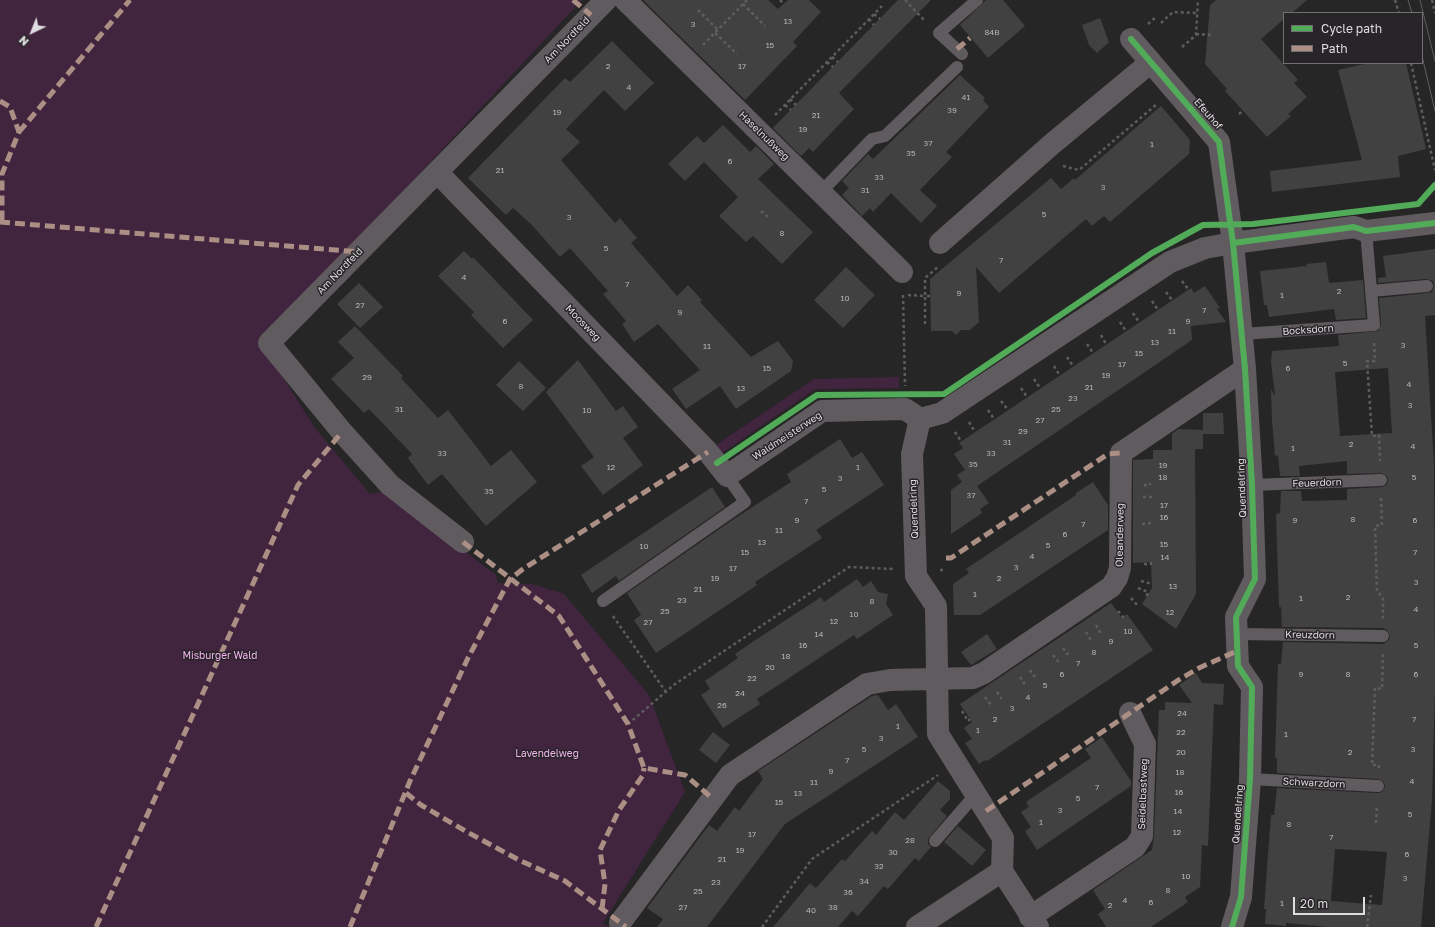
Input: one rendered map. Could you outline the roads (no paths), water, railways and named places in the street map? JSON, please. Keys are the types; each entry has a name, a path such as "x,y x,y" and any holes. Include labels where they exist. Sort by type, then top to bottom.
{"street":[{"name":"Am Nordfeld","path":"462,542 390,485 342,432 269,343 606,0"},
{"name":"Haselnußweg","path":"624,0 902,272"},
{"name":"Efeuhof","path":"1131,39 1219,142 1233,243"},
{"path":"940,243 1052,144 1151,62"},
{"name":"Moosweg","path":"437,172 702,446 727,476"},
{"path":"912,414 942,413 1170,262 1204,248 1354,227 1366,231 1435,223"},
{"name":"Quendelring","path":"1232,927 1241,897 1250,779 1252,687 1238,666 1236,617 1255,579 1252,485 1245,369 1233,243"},
{"name":"Oleanderweg","path":"938,679 973,678 984,673 1111,587 1117,578 1120,568 1121,452 1245,369"},
{"name":"Waldmeisterweg","path":"727,476 822,411 912,414"},
{"name":"Quendelring","path":"912,414 916,576 936,606 938,734 1003,838 1002,871"},
{"path":"620,923 730,775 867,684 890,680 938,679"},
{"name":"Seidelbastweg","path":"1034,922 1135,847 1142,836 1145,744 1130,713"},
{"path":"917,927 1002,871 1034,922"}],"lane":[{"path":"962,54 939,32 977,0"},
{"path":"821,192 872,140 885,136 957,67"},
{"path":"1366,231 1371,290 1427,286"},
{"name":"Bocksdorn","path":"1242,334 1374,325 1371,290"},
{"path":"603,601 745,502 727,476"},
{"name":"Feuerdorn","path":"1252,485 1381,480"},
{"name":"Kreuzdorn","path":"1237,634 1383,636"},
{"name":"Schwarzdorn","path":"1250,779 1378,786"},
{"path":"935,841 969,802 978,797"}],"tram line":[{"path":"1408,0 1412,12"},
{"path":"1420,0 1423,12"},
{"path":"1423,12 1435,61"},
{"path":"1423,60 1435,111"}],"park label":[{"name":"Misburger Wald","path":"220,656"},
{"name":"Lavendelweg","path":"547,754"}]}
